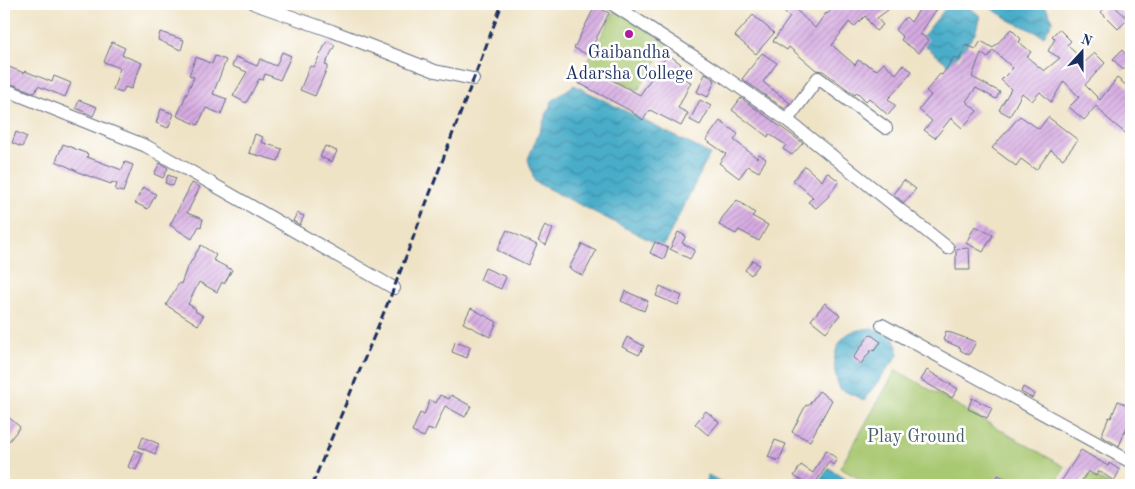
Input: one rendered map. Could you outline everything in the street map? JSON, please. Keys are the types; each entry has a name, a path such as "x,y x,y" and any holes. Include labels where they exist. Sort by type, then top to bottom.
{"street":[{"path":"255,4 332,31 435,71 473,79"},
{"path":"612,4 716,71 787,120 948,248"},
{"path":"787,120 818,78 886,128"},
{"path":"4,89 146,146 394,288"},
{"path":"882,326 1131,462"}],"green space":[{"path":"615,10 668,43 638,90 587,63"},
{"name":"Play Ground","path":"896,370 1065,467 1055,485 870,485 840,468"},
{"path":"1089,475 1112,485 1083,485"}],"water":[{"path":"949,4 966,4 980,16 975,34 950,66 919,41"},
{"path":"985,4 1044,4 1053,20 1044,36 1009,20"},
{"path":"574,85 710,154 663,247 535,182 528,159 552,101"},
{"path":"871,328 883,331 894,338 898,355 864,400 840,389 834,366 836,350 844,337 851,332"},
{"path":"829,468 855,485 816,485"},
{"path":"708,475 727,485 704,485"}],"building":[{"path":"773,4 797,4 794,8 815,28 826,13 838,4 883,4 888,10 877,18 883,25 876,31 865,16 854,27 849,22 832,45 855,65 858,60 877,70 884,63 896,74 903,65 912,71 888,99 896,106 888,115 869,98 866,101 857,92 855,95 823,71 816,70 789,47 787,50 773,41 790,17"},
{"path":"923,4 929,4 937,9 920,34 929,40 919,53 901,40 903,37 895,30 906,17 911,22"},
{"path":"1109,4 1112,4 1128,19 1118,29 1101,12"},
{"path":"595,6 609,13 588,55 574,48"},
{"path":"753,15 774,33 756,54 735,36"},
{"path":"1011,29 1021,39 1019,42 1031,52 1027,57 1044,71 1060,58 1048,51 1055,39 1052,36 1059,29 1071,41 1067,45 1085,62 1095,53 1105,63 1085,85 1100,100 1117,78 1131,89 1131,126 1125,133 1096,106 1084,120 1069,107 1079,97 1064,81 1051,102 1040,92 1032,101 1022,93 1010,116 999,110 1011,89 1001,80 1013,68 993,50 988,58 981,53 972,77 1000,92 996,99 976,88 966,101 977,111 962,128 951,118 935,138 924,130 932,121 919,110 931,95 926,91 940,74 942,75 954,57 959,60 966,45 976,49 981,41 993,48"},
{"path":"160,32 184,40 181,50 158,40"},
{"path":"327,41 335,45 325,65 328,66 315,96 300,90 310,66 314,67"},
{"path":"112,42 125,48 122,55 142,63 131,89 125,87 122,93 113,90 120,68 104,62"},
{"path":"1122,50 1131,60 1123,70 1113,59"},
{"path":"282,52 291,56 280,80 265,74 263,80 259,79 246,103 233,96 247,72 232,66 236,57 257,66 260,59 276,66"},
{"path":"762,53 777,63 763,82 790,103 785,109 742,79"},
{"path":"668,54 681,64 673,74 691,82 678,108 688,113 681,126 650,110 643,120 629,110 577,82 586,66 640,95"},
{"path":"215,56 226,60 213,94 227,99 221,114 206,108 198,125 177,116 194,77 189,75 196,57 212,64"},
{"path":"4,65 52,82 54,76 71,83 65,97 38,86 35,93 4,81"},
{"path":"705,74 715,80 708,97 697,92"},
{"path":"741,98 803,143 792,155 783,149 786,145 769,134 768,137 732,110"},
{"path":"79,100 97,107 93,116 76,108"},
{"path":"700,100 711,106 700,125 690,120"},
{"path":"161,109 174,114 168,128 156,123"},
{"path":"1020,116 1039,129 1048,117 1078,140 1063,159 1051,150 1036,170 1021,159 1016,166 992,148"},
{"path":"720,121 738,134 734,140 757,158 759,154 766,159 759,172 748,166 739,178 719,163 726,154 706,140"},
{"path":"16,132 27,137 22,147 12,143"},
{"path":"255,134 263,137 261,142 282,149 278,161 249,153"},
{"path":"63,144 88,154 87,157 122,170 125,162 133,165 123,192 115,190 117,184 112,182 111,184 83,174 56,161"},
{"path":"325,146 337,151 332,162 320,157"},
{"path":"160,163 168,168 163,178 154,174"},
{"path":"805,166 822,181 827,172 839,181 828,197 816,208 808,202 813,197 793,180"},
{"path":"168,175 176,178 173,186 165,183"},
{"path":"904,180 916,189 904,203 893,194"},
{"path":"192,183 200,187 187,213 203,219 201,227 199,226 192,239 170,225"},
{"path":"143,187 156,194 148,209 135,203"},
{"path":"737,200 755,213 752,216 768,225 759,241 739,230 736,234 719,225 722,218"},
{"path":"297,213 304,216 300,225 293,221"},
{"path":"545,225 553,229 546,245 538,241"},
{"path":"975,226 993,235 983,252 966,243"},
{"path":"507,230 537,245 528,265 497,250"},
{"path":"678,232 686,236 682,243 695,250 690,259 670,249"},
{"path":"655,242 668,248 664,259 650,253"},
{"path":"582,244 596,251 583,276 569,268"},
{"path":"201,245 216,255 213,260 232,270 224,284 222,282 217,292 199,282 188,304 203,316 198,325 166,305 179,283 181,284 186,270"},
{"path":"969,248 970,270 956,270 956,249"},
{"path":"753,260 759,265 751,275 745,270"},
{"path":"485,268 506,277 501,289 480,280"},
{"path":"660,286 682,296 678,305 656,296"},
{"path":"625,291 648,301 644,311 621,301"},
{"path":"825,303 840,315 826,332 811,320"},
{"path":"471,308 497,322 490,337 463,323"},
{"path":"946,331 976,342 969,355 960,350 961,348 943,340"},
{"path":"870,334 881,342 874,351 872,349 861,364 853,358"},
{"path":"627,337 644,346 639,355 622,347"},
{"path":"455,342 470,347 467,358 452,352"},
{"path":"927,370 958,389 952,398 921,380"},
{"path":"1023,387 1035,394 1032,398 1021,392"},
{"path":"819,391 832,400 810,441 792,432 806,405 808,406"},
{"path":"440,395 449,399 451,395 471,406 465,417 445,406 434,431 428,429 424,437 412,432 420,413 424,415 430,400 436,403"},
{"path":"972,398 992,408 987,418 968,409"},
{"path":"1118,401 1131,407 1131,417 1119,446 1101,436"},
{"path":"706,411 719,422 708,435 695,424"},
{"path":"4,413 20,427 9,441 4,436"},
{"path":"143,437 159,444 155,454 139,447"},
{"path":"775,440 786,444 779,461 768,457"},
{"path":"135,450 143,453 136,470 128,467"},
{"path":"826,450 837,459 833,465 829,462 814,485 808,485 794,476 801,465 813,473"},
{"path":"1081,450 1108,466 1109,463 1120,470 1114,481 1099,471 1096,476 1088,471 1079,485 1059,485"},
{"path":"998,475 1021,485 994,485"}],"railway":[{"path":"312,485 394,288 502,4"}],"place":[{"name":"Gaibandha Adarsha College","path":"629,34"}]}
